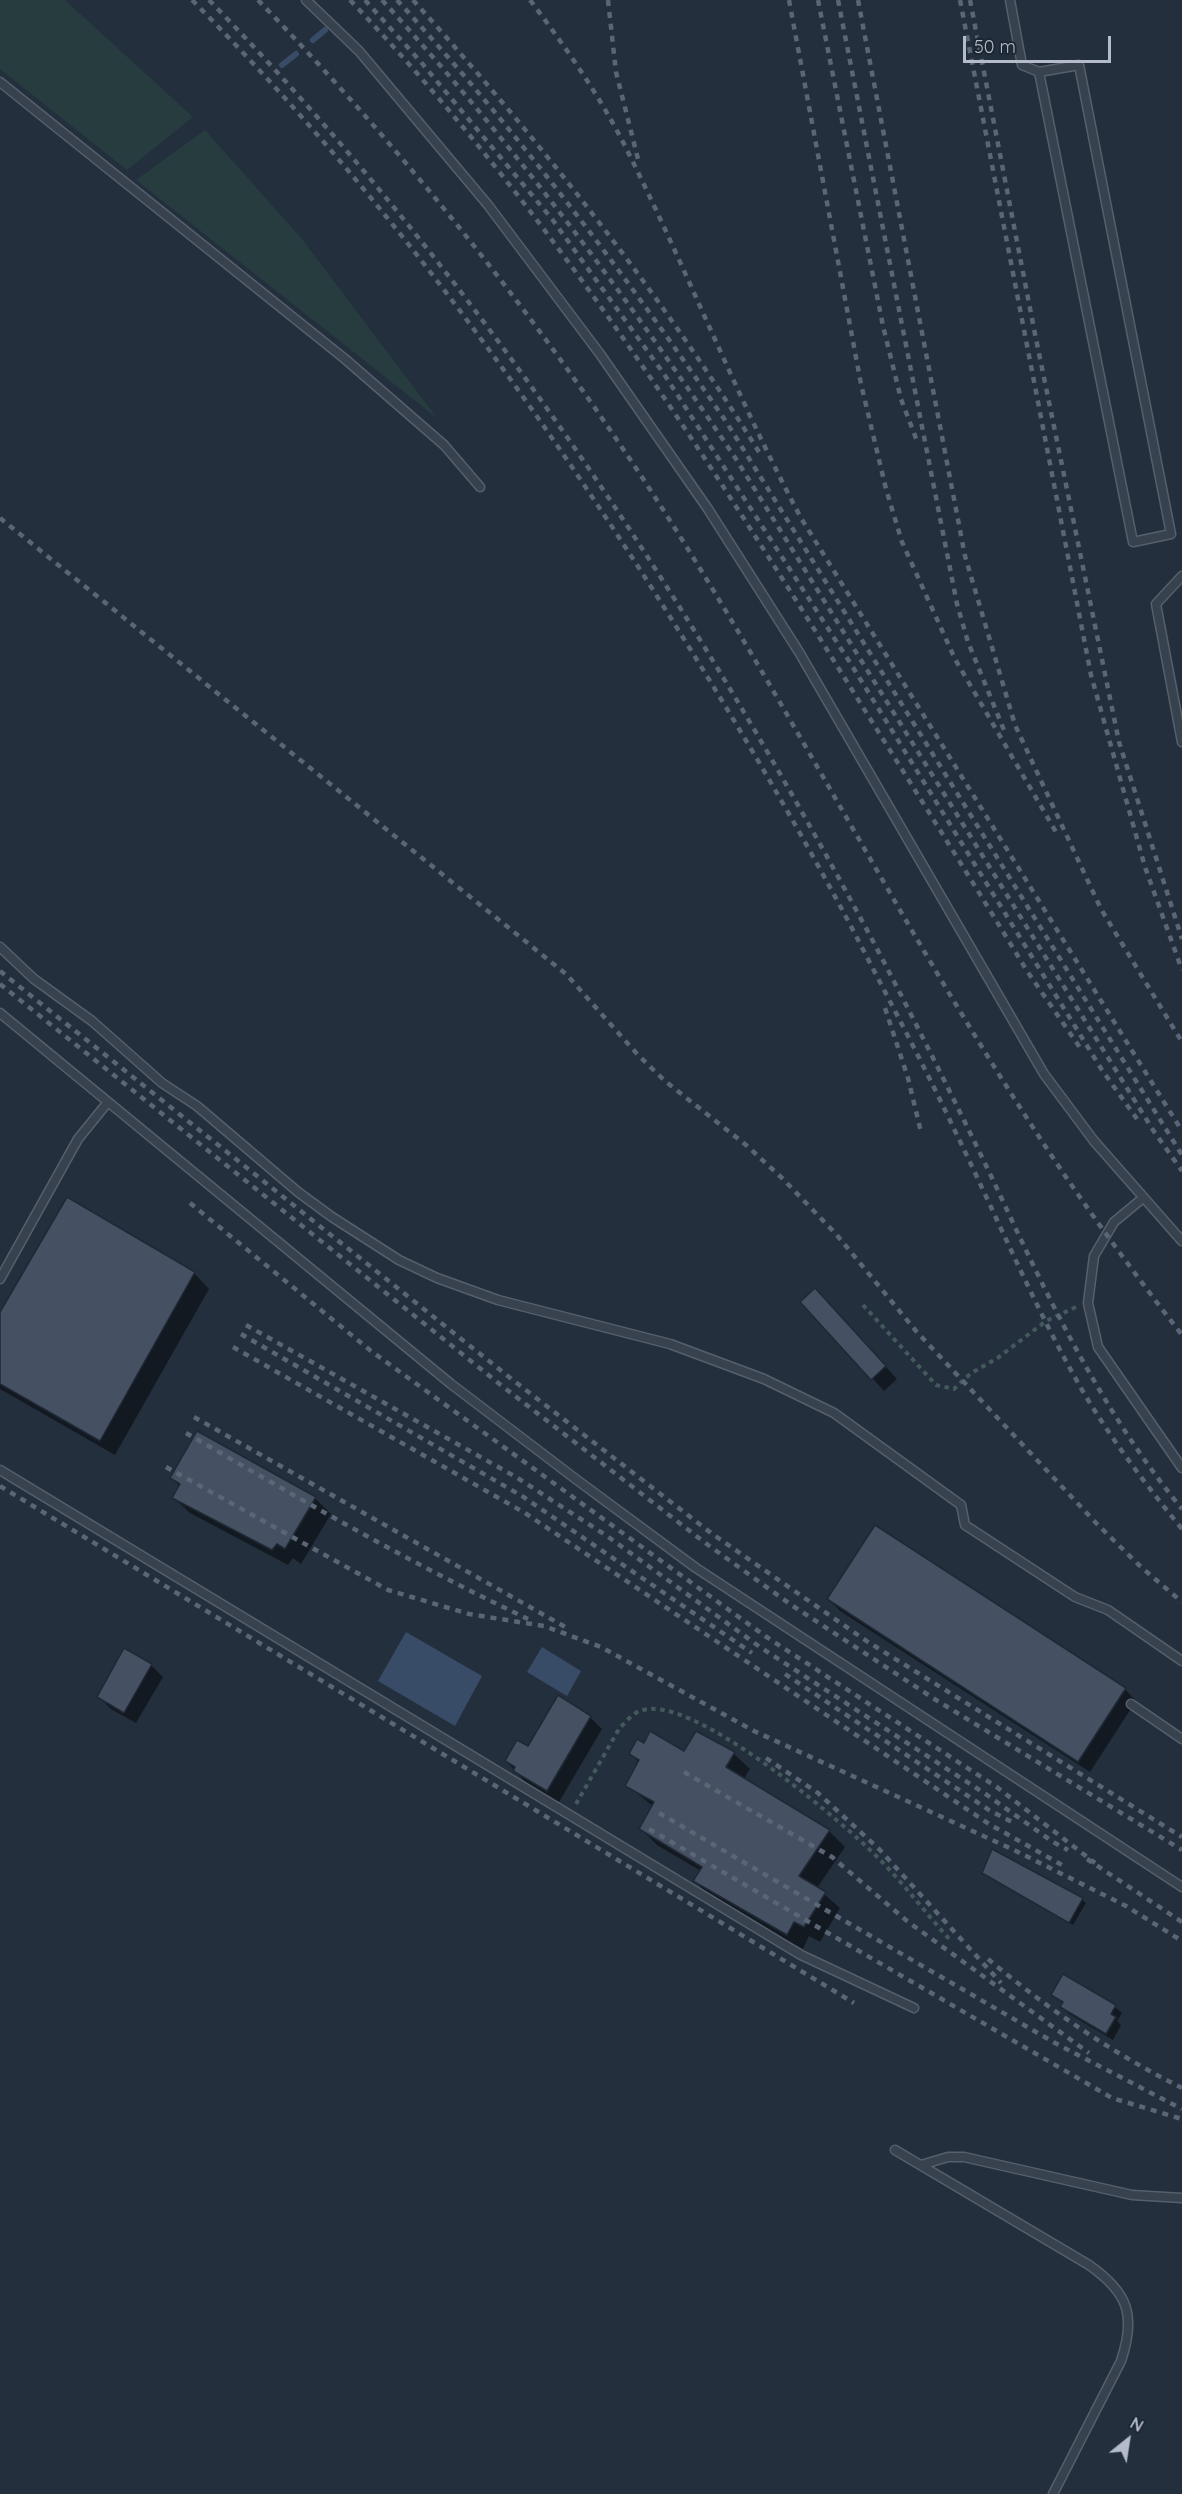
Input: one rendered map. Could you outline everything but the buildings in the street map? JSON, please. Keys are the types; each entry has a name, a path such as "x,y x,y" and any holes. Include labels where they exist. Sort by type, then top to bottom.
{"lane":[{"path":"306,0 359,51 480,196 620,383 708,509 799,652 1044,1074 1094,1141 1182,1241"},
{"path":"1010,0 1022,65 1039,72 1079,65 1171,534 1133,542 1039,72"},
{"path":"0,82 345,358 444,445 480,488"},
{"path":"1182,576 1156,604 1182,742"},
{"path":"0,947 34,979 92,1021 162,1083 197,1106 298,1192 399,1260 437,1278 498,1300 670,1344 764,1379 834,1413 962,1505 965,1524 1075,1597 1108,1610 1182,1661"},
{"path":"0,1013 451,1384 696,1568 1182,1887"},
{"path":"0,1279 78,1139 108,1102"},
{"path":"1143,1198 1114,1222 1094,1256 1088,1303 1098,1347 1182,1468"},
{"path":"0,1470 801,1955 914,2008"},
{"path":"1131,1704 1182,1739"},
{"path":"895,2150 1109,2278 1122,2300 1130,2321 1128,2339 1121,2361 1053,2494"},
{"path":"921,2165 948,2157 963,2157 1109,2191 1182,2198"}],"path":[{"path":"863,1305 936,1385 954,1389 970,1374 999,1357 1046,1321 1088,1303"},
{"path":"570,1815 620,1729 629,1719 640,1711 656,1708 685,1715 742,1747 824,1809 870,1850 950,1940"}],"green space":[{"path":"0,0 65,0 193,117 127,170 0,69"},
{"path":"205,130 302,239 437,418 136,180"}],"water":[{"path":"406,1632 482,1676 455,1726 378,1681"},
{"path":"542,1647 581,1671 567,1696 527,1672"}],"waterway":[{"path":"313,40 325,30"},
{"path":"282,65 296,54"}],"railway":[{"path":"192,0 258,68 321,139 440,284 550,436 655,593 759,762 832,891 931,1082 1034,1298 1085,1395 1131,1464 1182,1529"},
{"path":"209,0 308,106 401,217 490,331 575,448 655,569 732,692 875,945 950,1091 1055,1309 1100,1392 1125,1432 1182,1509"},
{"path":"258,0 365,116 466,236 562,361 607,426 651,491 749,649 984,1050 1069,1182 1182,1335"},
{"path":"350,0 417,73 481,149 599,304 655,384 763,548 1027,971 1081,1049"},
{"path":"365,0 420,61 552,219 664,374 849,661 1102,1070 1137,1119"},
{"path":"382,0 477,109 568,223 654,339 736,459 1153,1130 1182,1171"},
{"path":"397,0 485,101 570,206 650,313 727,423 1182,1155"},
{"path":"413,0 507,107 596,218 681,333 759,452"},
{"path":"530,0 580,70 624,144 777,472 801,518 1182,1131"},
{"path":"608,0 616,72 638,159"},
{"path":"789,0 861,384 886,489 902,542 955,659 1056,832"},
{"path":"818,0 883,326 901,399 917,441"},
{"path":"838,0 957,604 968,642 1006,735"},
{"path":"858,0 965,556 1015,725 1101,909 1182,1042"},
{"path":"960,0 1091,675 1145,867 1182,970"},
{"path":"970,0 1035,334 1119,742 1182,939"},
{"path":"0,518 566,974 638,1055 665,1081 746,1145 782,1178 836,1234 916,1331 1097,1524 1141,1567 1182,1602"},
{"path":"0,971 509,1377 711,1533 868,1642 1182,1837"},
{"path":"0,984 502,1386 704,1542 790,1604 936,1700 1182,1850"},
{"path":"885,1008 908,1078 921,1132"},
{"path":"190,1203 371,1351 765,1636 998,1788 1095,1863"},
{"path":"246,1325 516,1477 607,1536 760,1647 1068,1850"},
{"path":"241,1334 522,1496 752,1653"},
{"path":"233,1347 525,1513 989,1824 1062,1865"},
{"path":"194,1417 567,1628"},
{"path":"186,1433 397,1553 528,1619"},
{"path":"166,1467 388,1590 469,1614 544,1626 601,1647 754,1731 1014,1850 1126,1906 1182,1941"},
{"path":"0,1486 854,2003"},
{"path":"785,1674 989,1810 1016,1824"},
{"path":"766,1758 818,1793 879,1849 1001,1983"},
{"path":"684,1772 832,1857 907,1921 1089,2053"},
{"path":"659,1813 1055,2043 1182,2109"},
{"path":"649,1829 1112,2098 1182,2119"},
{"path":"1087,1859 1182,1922"},
{"path":"988,1959 1081,2029 1182,2088"}]}
